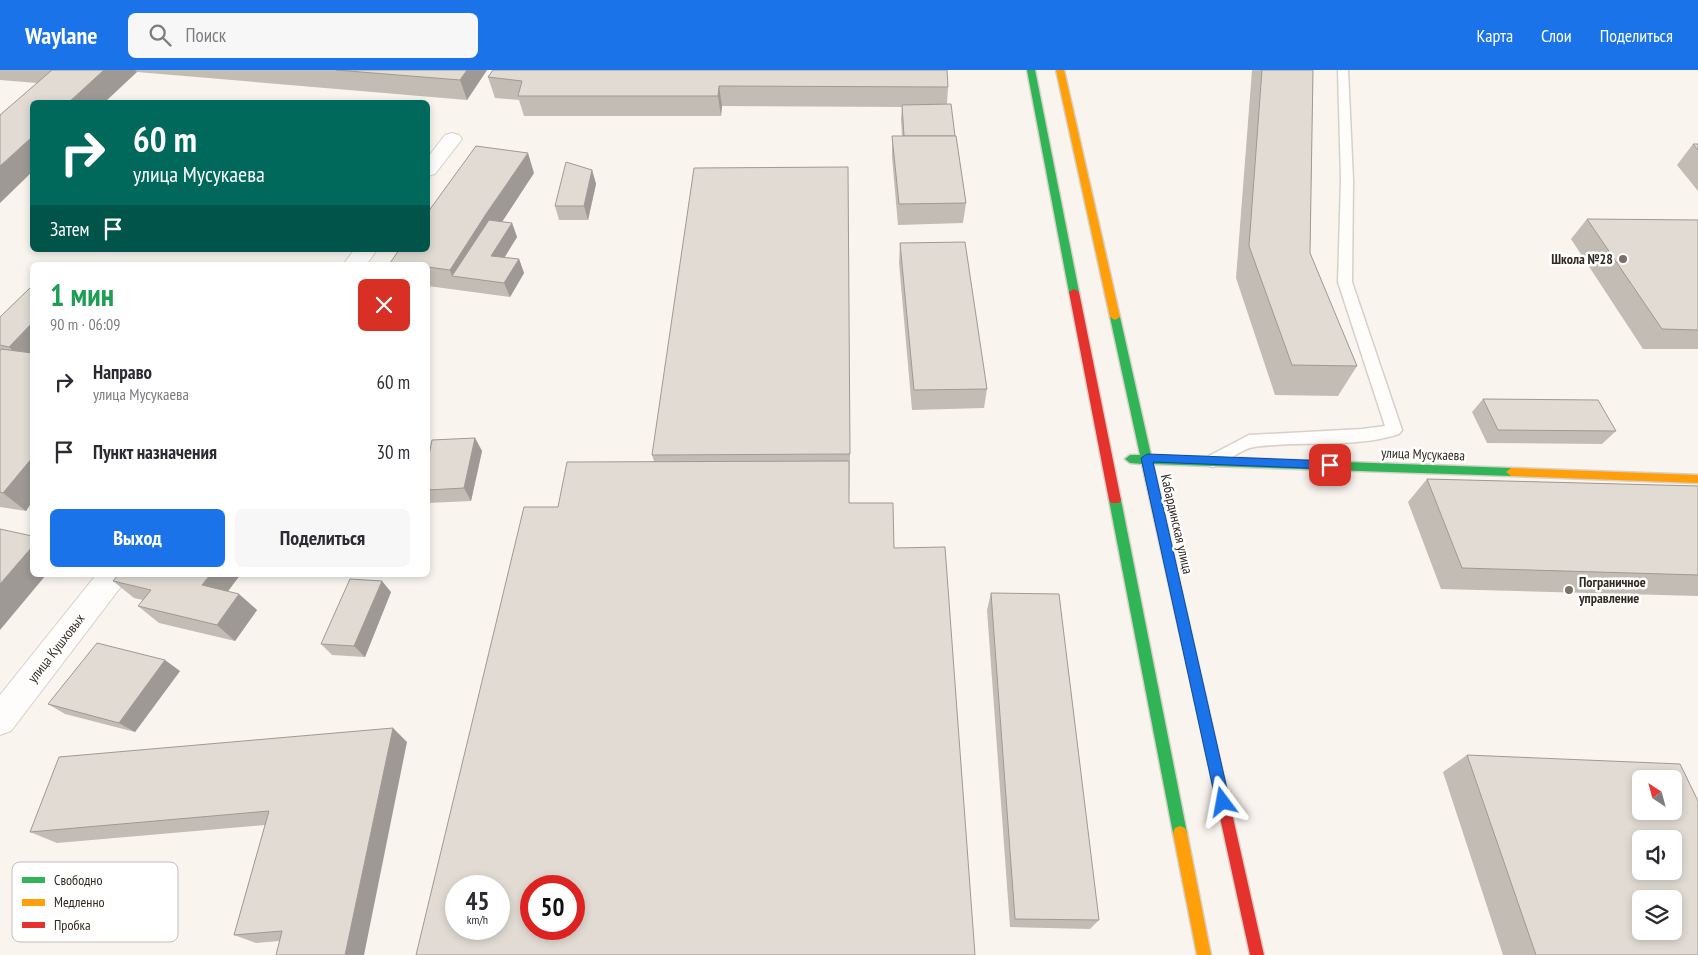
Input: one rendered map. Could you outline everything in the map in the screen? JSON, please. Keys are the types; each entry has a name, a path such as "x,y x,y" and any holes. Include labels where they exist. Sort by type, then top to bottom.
{"main road":[{"path":"1032,70 1204,955"},
{"name":"Кабардинская улица","path":"1060,70 1257,955"},
{"name":"улица Мусукаева","path":"1107,459 1147,458 1698,480"}],"street":[{"path":"430,167 452,139"},
{"path":"356,262 364,252"},
{"name":"улица Кушховых","path":"0,720 111,577"}],"lane":[{"path":"1213,461 1249,441 1362,435 1394,430 1345,282 1347,180 1343,70"}],"building":[{"path":"52,70 104,70 71,100 30,100 30,139 0,166 0,115"},
{"path":"336,70 467,70 460,80"},
{"path":"493,70 947,70 948,87 719,86 718,96 518,96 522,81 488,77"},
{"path":"1262,70 1313,70 1310,253 1357,366 1292,365 1249,246"},
{"path":"951,104 955,136 904,136 902,105"},
{"path":"892,136 956,136 966,203 899,204"},
{"path":"476,146 528,153 450,270 430,267 430,262 391,262 398,252 430,252 430,209"},
{"path":"566,162 592,170 584,206 555,206"},
{"path":"848,167 850,454 652,455 694,168"},
{"path":"1587,219 1698,220 1698,330 1662,329"},
{"path":"489,220 512,223 491,256 519,259 504,283 452,276"},
{"path":"965,242 987,389 914,390 900,243"},
{"path":"30,288 30,325 9,347 0,345 0,317"},
{"path":"1,349 30,353 30,460 3,493 0,492"},
{"path":"1483,399 1598,400 1616,431 1498,430"},
{"path":"475,438 464,488 430,490 430,450 432,440"},
{"path":"849,461 849,503 893,503 894,548 945,547 975,955 416,955 524,507 558,507 567,462"},
{"path":"1427,479 1698,486 1698,575 1462,568"},
{"path":"0,529 30,536 30,549 0,584"},
{"path":"116,577 208,577 202,585 239,594 217,625 138,606 151,590 113,581"},
{"path":"350,579 382,581 354,646 321,644"},
{"path":"991,593 1059,594 1099,920 1015,919"},
{"path":"97,643 165,660 119,723 48,704"},
{"path":"393,728 345,955 276,955 282,931 234,935 269,811 30,832 59,757"},
{"path":"1467,755 1680,764 1698,801 1698,955 1536,955"}],"traffic: fast":[{"path":"1031,70 1074,292"},
{"path":"1115,317 1200,698"},
{"path":"1130,459 1511,472"},
{"path":"1115,500 1180,833"}],"traffic: slow":[{"path":"1060,70 1115,317"},
{"path":"1511,472 1698,479"},
{"path":"1180,833 1204,955"}],"traffic: jam":[{"path":"1074,292 1115,500"},
{"path":"1200,698 1257,955"}],"place":[{"name":"Школа №28","path":"1623,259"},
{"name":"Пограничное управление","path":"1569,590"}],"route":[{"path":"1223,802 1147,458 1330,465"}]}
